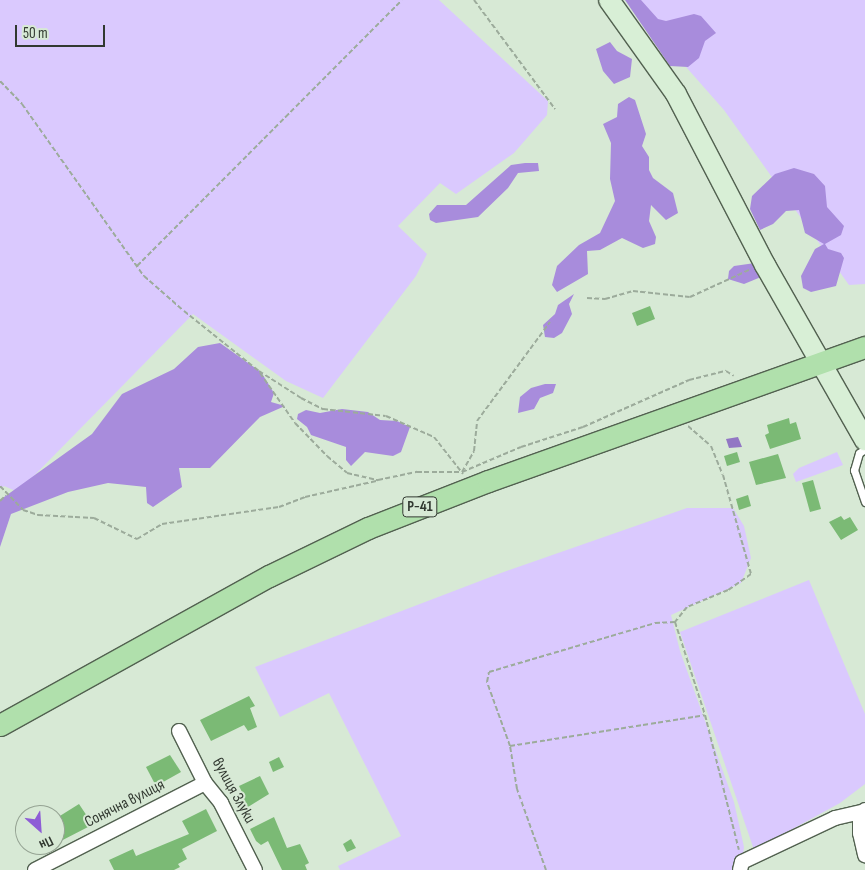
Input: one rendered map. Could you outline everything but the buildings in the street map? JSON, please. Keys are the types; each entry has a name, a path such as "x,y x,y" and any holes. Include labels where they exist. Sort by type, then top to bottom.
{"main road":[{"name":"Р-41","path":"0,724 320,550 465,480 684,411 865,347"}],"street":[{"path":"609,0 676,94 765,265 865,440"},
{"name":"вулиця Злуки","path":"179,731 205,783 221,803 254,870"},
{"name":"Сонячна вулиця","path":"35,870 205,783"},
{"path":"741,866 835,818 865,811 860,833 865,855"}],"lane":[{"path":"865,449 859,453 854,470 865,502"}],"path":[{"path":"137,266 402,0"},
{"path":"474,0 555,109"},
{"path":"0,81 22,104 144,276 184,312 259,371 323,409 386,416 406,422 434,437 465,480"},
{"path":"587,298 605,299 633,291 690,297 765,265"},
{"path":"465,480 474,451 477,421 550,322"},
{"path":"259,371 295,423 327,456 347,473 378,480"},
{"path":"0,486 6,495 23,510 38,514 94,518 137,540 162,524 279,507 378,480 416,472 465,480 521,446 583,428 689,380 726,371 754,386"},
{"path":"546,870 516,789 510,746 487,682 489,672 654,623 675,622 687,607 728,590 751,574 723,475 711,446 688,426 684,411"},
{"path":"0,501 6,495"},
{"path":"675,622 705,715 741,866"},
{"path":"510,746 705,715"}],"shaded area":[{"path":"0,0 439,0 548,101 547,115 514,153 456,194 440,183 398,226 427,254 416,276 323,398 286,381 193,314 18,492 4,486 0,489"},
{"path":"625,0 641,0 658,19 666,21 694,14 701,16 716,33 705,41 699,58 688,67 670,66"},
{"path":"627,0 865,0 865,284 849,285 724,110"},
{"path":"610,42 617,51 632,59 630,77 614,84 603,71 596,49"},
{"path":"629,97 635,100 646,134 642,146 649,157 649,170 653,178 673,193 678,213 666,220 651,205 649,221 656,237 655,244 643,248 622,238 600,250 587,251 588,274 557,292 552,285 557,266 579,245 600,233 615,201 610,179 611,143 603,124 617,117 618,104"},
{"path":"538,163 539,171 518,173 508,188 478,217 436,223 430,220 429,214 437,205 466,205 511,165"},
{"path":"794,168 814,174 825,186 827,207 844,226 841,235 825,244 828,249 841,253 844,258 836,286 811,292 803,288 801,276 815,249 824,244 805,233 799,210 786,211 773,224 760,230 750,209 752,196 775,174"},
{"path":"755,263 761,277 744,284 728,279 729,271 734,266"},
{"path":"574,294 569,304 572,314 562,333 554,338 545,337 543,325 555,314 558,305"},
{"path":"220,343 261,372 274,393 271,402 285,406 260,417 210,468 179,468 182,487 153,507 147,503 146,487 108,483 68,492 11,514 0,547 0,500 92,434 122,394 174,369 198,347"},
{"path":"545,384 556,384 553,393 540,398 534,409 518,413 520,397 531,388"},
{"path":"342,409 368,412 380,420 397,421 410,427 401,452 393,456 365,452 351,466 346,460 346,447 311,435 307,427 297,419 298,414 306,410 320,413"},
{"path":"738,437 742,447 729,448 726,439"},
{"path":"837,452 843,465 796,482 793,474 799,468"},
{"path":"687,508 733,508 744,526 751,558 741,583 671,615 680,651 734,802 744,847 741,870 340,870 338,866 401,836 329,693 280,717 255,667 501,573"},
{"path":"809,580 865,714 865,784 840,803 754,850 680,632"}]}
